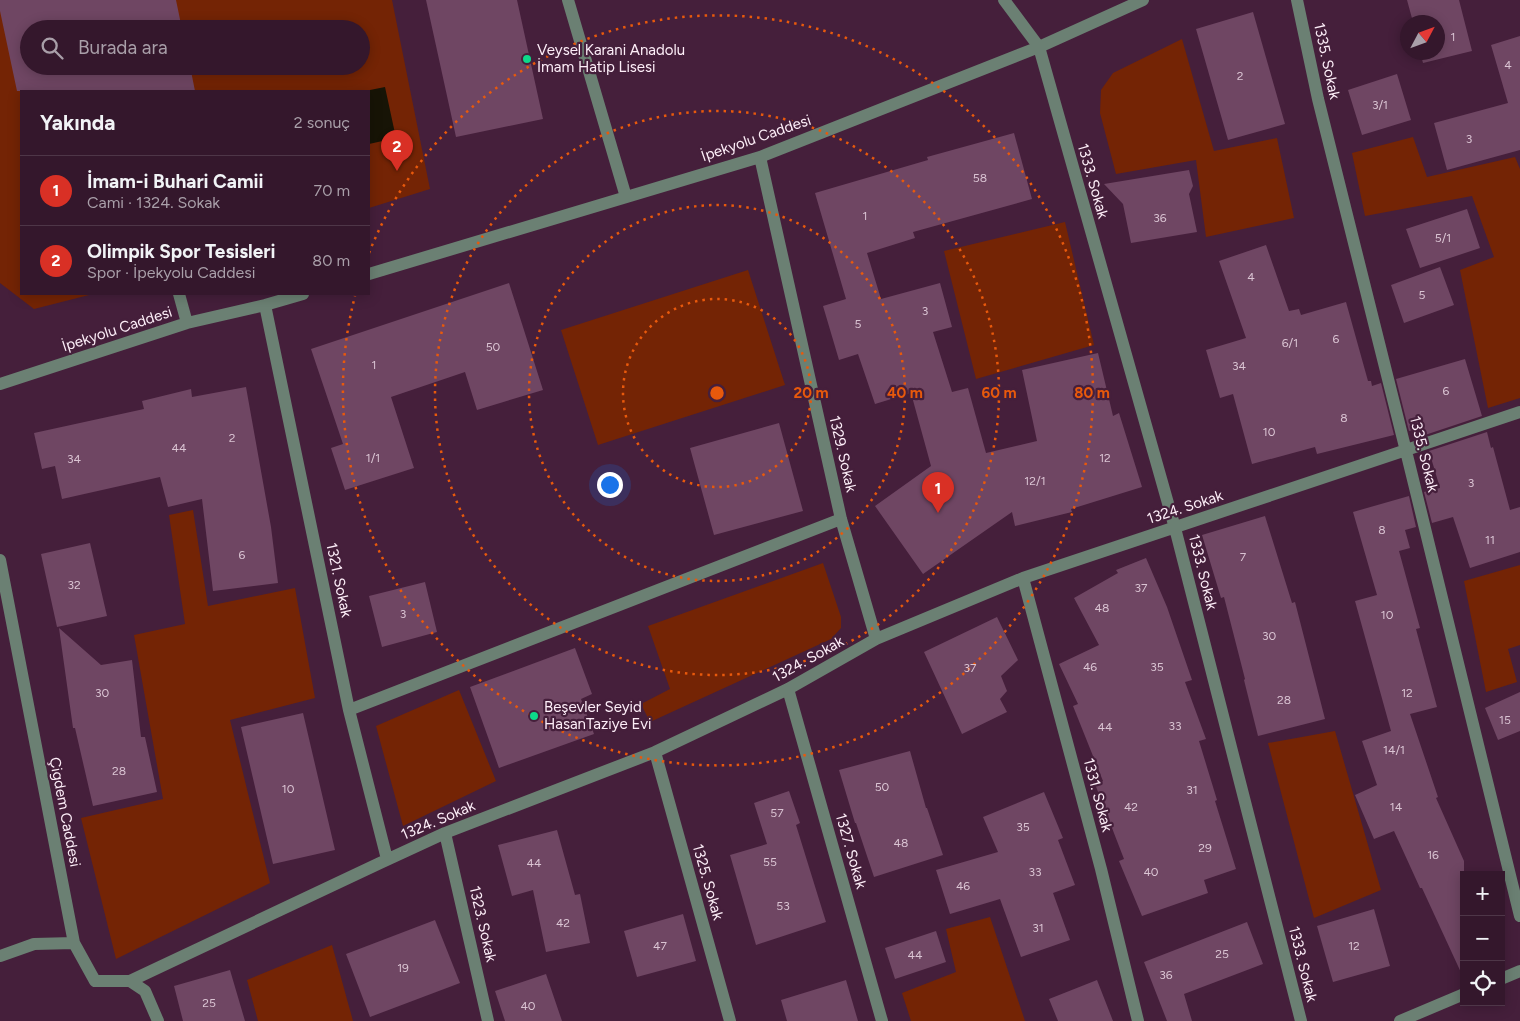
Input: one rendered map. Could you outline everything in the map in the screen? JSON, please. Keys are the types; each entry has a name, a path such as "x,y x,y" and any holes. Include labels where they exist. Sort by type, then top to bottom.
{"street":[{"path":"568,0 626,197"},
{"path":"1004,0 1039,47"},
{"name":"İpekyolu Caddesi","path":"370,274 760,157 1039,47 1143,0"},
{"name":"1335. Sokak","path":"1297,0 1318,99 1520,916"},
{"name":"1333. Sokak","path":"1039,47 1175,528 1300,1021"},
{"name":"1329. Sokak","path":"760,157 841,519 876,639"},
{"path":"179,295 187,323"},
{"name":"İpekyolu Caddesi","path":"0,384 187,323 299,295"},
{"name":"1321. Sokak","path":"264,305 349,710 387,859"},
{"name":"1324. Sokak","path":"130,981 446,833 655,752 788,689 876,639 1023,578 1520,412"},
{"path":"349,710 841,519"},
{"name":"Çigdem Caddesi","path":"0,560 74,944 95,981 130,981"},
{"name":"1331. Sokak","path":"1023,578 1101,869 1138,1021"},
{"name":"1327. Sokak","path":"788,689 882,1021"},
{"name":"1325. Sokak","path":"655,752 730,1021"},
{"name":"1323. Sokak","path":"446,833 488,1021"},
{"path":"0,956 34,944 74,944"},
{"path":"1505,977 1520,971"},
{"path":"130,981 145,991 158,1021"},
{"path":"1400,1021 1460,996"}],"shaded area":[{"path":"0,0 392,0 430,189 370,208 370,90 20,90 20,295 89,295 34,309 0,283"},
{"path":"1182,39 1214,151 1277,138 1294,218 1206,237 1196,160 1116,174 1100,113 1101,90 1113,73"},
{"path":"385,87 396,138 370,144 370,90"},
{"path":"1413,137 1427,177 1515,157 1520,169 1520,398 1488,408 1460,270 1494,257 1472,196 1365,216 1352,153"},
{"path":"1065,222 1094,345 976,379 944,251"},
{"path":"748,270 785,385 598,445 561,330"},
{"path":"193,510 208,606 295,588 315,698 230,720 270,883 116,959 81,818 163,799 134,635 185,624 169,515"},
{"path":"823,563 841,617 841,628 831,639 650,722 641,704 670,689 648,626"},
{"path":"1520,565 1520,645 1508,649 1517,682 1486,692 1464,581"},
{"path":"459,690 496,781 403,826 376,726"},
{"path":"1335,731 1381,890 1314,918 1268,743"},
{"path":"990,917 1025,1021 911,1021 902,993 956,972 946,929"},
{"path":"332,945 353,1021 258,1021 247,980"}],"building":[{"path":"0,0 176,0 180,20 20,20 20,75 192,75 195,90 17,91 0,11"},
{"path":"426,0 517,0 543,119 456,137"},
{"path":"1407,0 1459,0 1472,51 1445,58 1445,15 1411,15"},
{"path":"1253,12 1285,124 1228,140 1196,29"},
{"path":"1520,36 1520,150 1447,170 1434,123 1508,103 1491,45"},
{"path":"1422,60 1435,60 1423,63"},
{"path":"1397,74 1411,120 1362,135 1348,90"},
{"path":"1014,133 1032,199 913,232 915,238 867,253 881,299 940,283 952,327 933,332 952,392 968,388 986,453 1037,441 1022,370 1098,353 1113,416 1119,413 1142,487 1071,509 1072,512 1015,526 1012,512 923,574 875,506 931,466 911,393 875,404 858,354 839,360 823,306 846,299 815,193 928,160 927,157"},
{"path":"1189,170 1193,186 1189,194 1197,232 1131,243 1123,204 1104,184"},
{"path":"1467,209 1480,248 1420,268 1406,229"},
{"path":"1266,245 1289,311 1299,309 1301,315 1346,302 1368,381 1371,381 1372,386 1381,383 1394,435 1317,454 1315,447 1252,464 1233,394 1220,398 1206,350 1246,338 1219,261"},
{"path":"1440,267 1454,305 1404,323 1391,285"},
{"path":"509,283 543,390 477,410 465,372 391,397 414,468 345,490 331,448 343,444 311,349"},
{"path":"1465,359 1482,416 1425,435 1423,427 1409,431 1396,379"},
{"path":"246,387 271,527 278,583 213,591 202,499 168,507 160,477 62,499 55,466 42,469 34,433 144,409 142,401 191,389 192,397"},
{"path":"779,423 803,511 714,535 690,448"},
{"path":"1487,432 1491,448 1493,447 1510,510 1520,507 1520,552 1470,568 1453,517 1432,523 1424,492 1440,488 1429,451"},
{"path":"1409,496 1416,527 1405,530 1410,548 1399,551 1420,628 1416,629 1437,707 1410,714 1438,797 1436,798 1464,861 1464,871 1460,871 1460,970 1394,831 1374,839 1355,795 1377,785 1362,741 1391,731 1355,601 1377,595 1353,512"},
{"path":"1265,516 1292,603 1295,602 1325,719 1258,736 1224,597 1221,598 1202,535"},
{"path":"90,543 107,616 57,627 41,554"},
{"path":"1146,558 1167,607 1192,680 1185,682 1206,739 1199,741 1236,869 1204,880 1208,893 1142,916 1119,861 1124,859 1095,784 1103,781 1073,706 1078,704 1059,664 1099,645 1074,598 1118,573 1116,570"},
{"path":"425,582 437,632 382,647 369,596"},
{"path":"997,617 1018,660 1001,676 1007,691 1000,699 1007,712 962,734 924,652"},
{"path":"59,628 101,665 132,660 141,737 145,737 157,792 93,806 75,728 73,728"},
{"name":"Beşevler Seyid HasanTaziye Evi","path":"575,648 592,694 581,699 594,734 499,768 470,687"},
{"path":"1520,692 1520,731 1498,740 1485,708"},
{"path":"303,713 335,850 273,864 241,727"},
{"path":"910,751 926,808 943,855 874,877 839,770"},
{"path":"789,791 800,823 796,825 826,922 756,945 730,855 767,844 754,803"},
{"path":"1044,792 1063,838 1058,840 1075,885 1053,893 1070,940 1021,957 1000,899 950,914 936,870 998,852 983,817"},
{"path":"557,830 575,895 580,894 590,943 546,952 533,890 512,896 498,845"},
{"path":"1374,909 1390,966 1333,982 1317,926"},
{"path":"683,914 696,961 637,977 624,931"},
{"path":"435,920 460,983 370,1017 346,954"},
{"path":"1247,922 1263,964 1184,994 1192,1021 1167,1021 1144,962"},
{"path":"936,931 946,962 895,979 885,948"},
{"path":"230,970 245,1021 183,1021 174,986"},
{"path":"546,974 562,1021 505,1021 495,991"},
{"path":"846,980 858,1021 787,1021 781,1000"},
{"path":"1097,980 1113,1021 1058,1021 1049,999"}],"place":[{"name":"Veysel Karani Anadolu İmam Hatip Lisesi","path":"527,59"},
{"name":"Olimpik Spor Tesisleri","path":"397,171"},
{"name":"İmam-i Buhari Camii","path":"938,513"},
{"name":"Beşevler Seyid HasanTaziye Evi","path":"534,716"}]}
